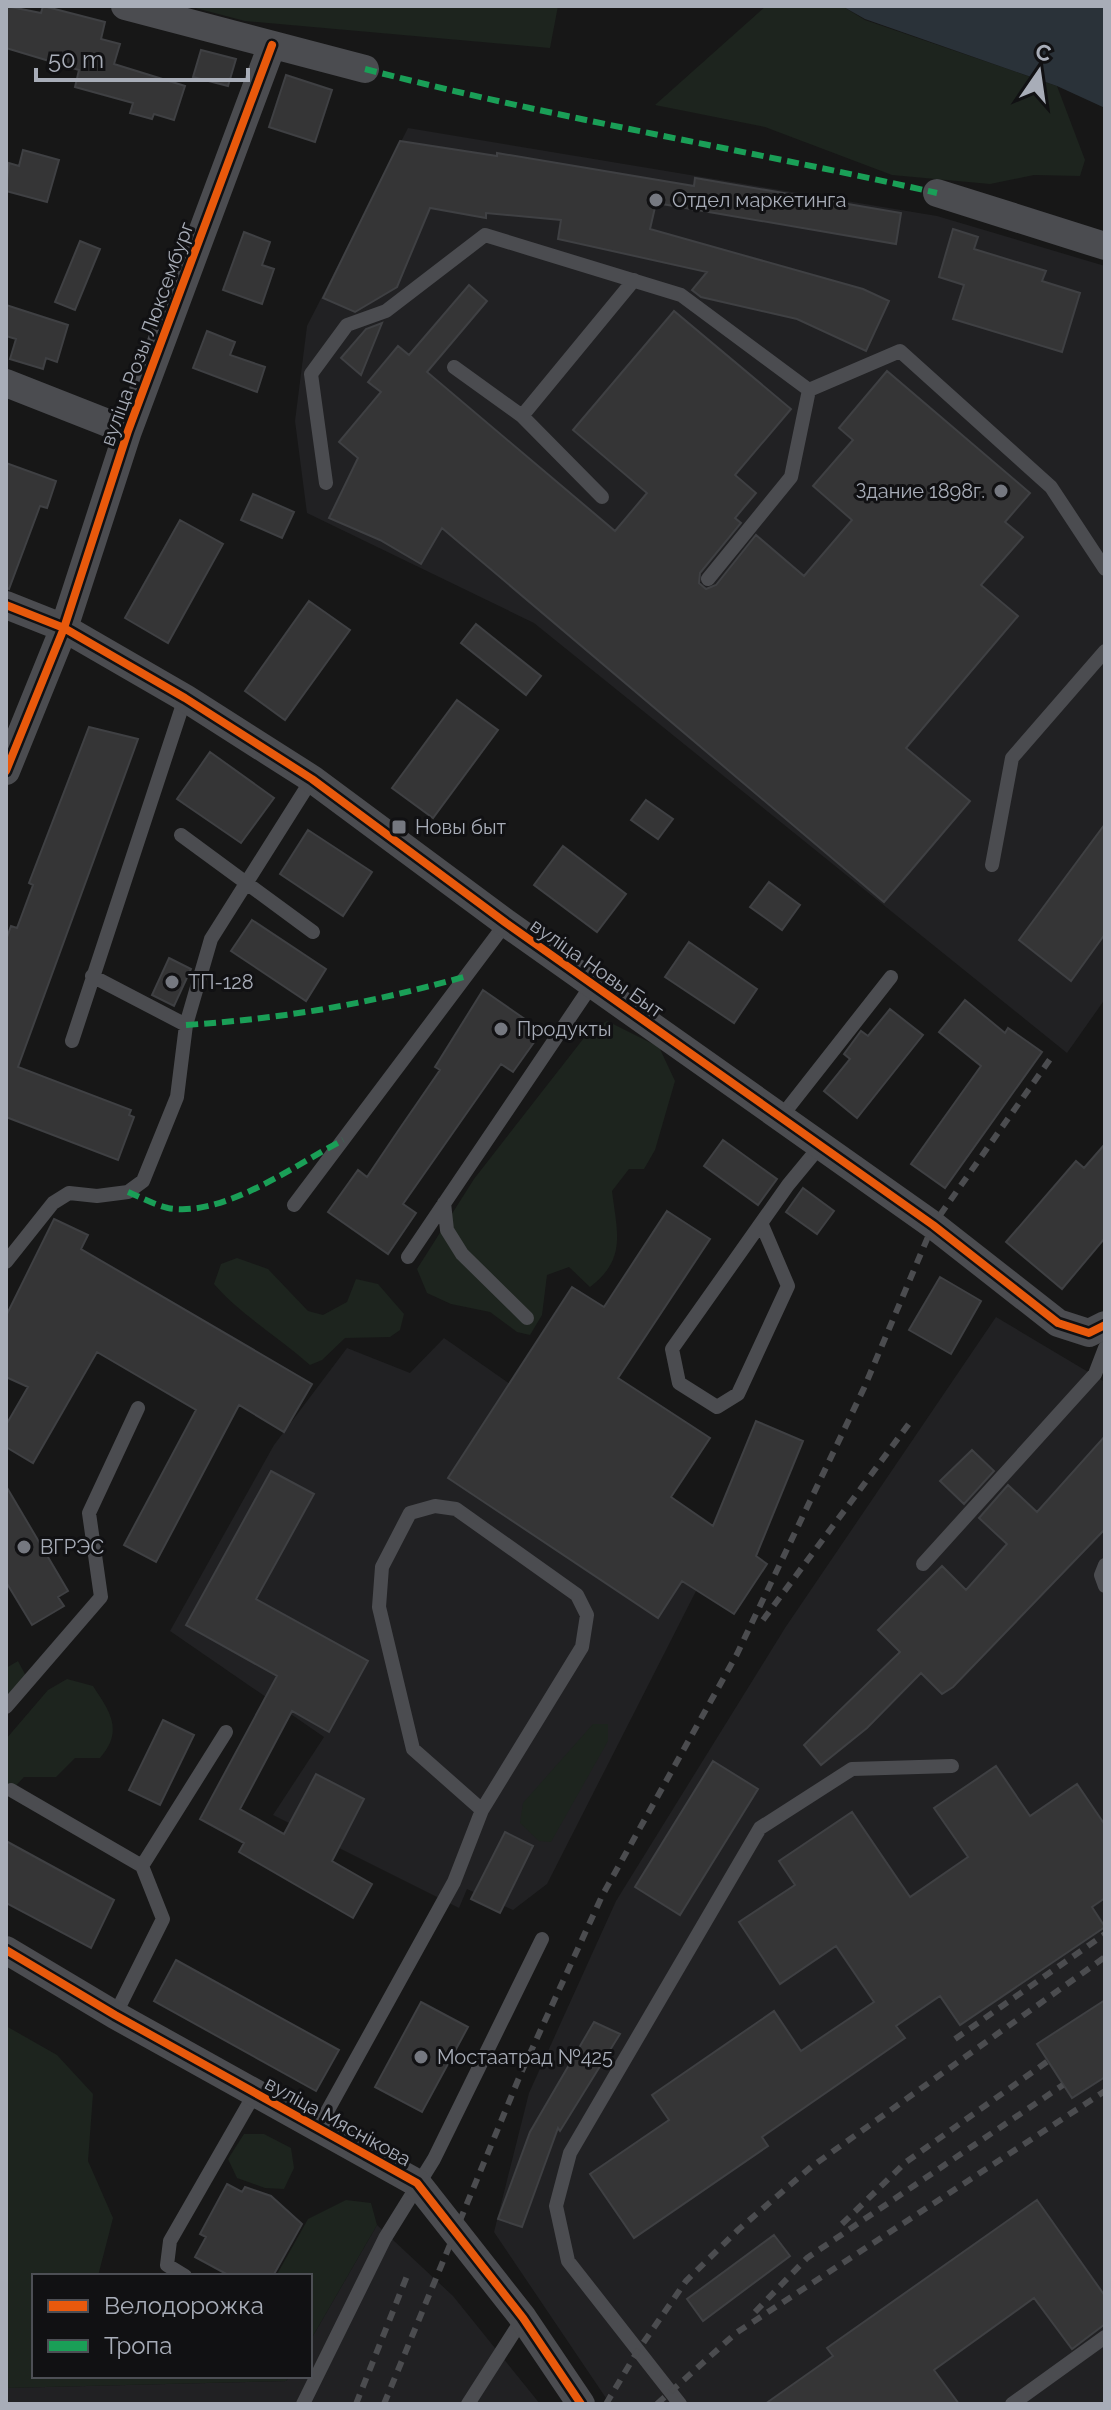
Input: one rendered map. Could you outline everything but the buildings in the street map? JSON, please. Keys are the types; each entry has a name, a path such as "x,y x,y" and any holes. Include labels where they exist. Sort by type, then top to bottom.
{"street":[{"path":"125,6 365,69"},
{"name":"вуліца Розы Люксембург","path":"6,771 64,628 128,431 272,45"},
{"path":"937,193 1105,246"},
{"path":"6,383 128,431"},
{"name":"вуліца Новы Быт","path":"6,605 64,628 185,698 312,779 506,923 933,1225 1058,1323 1089,1333 1105,1325"},
{"name":"вуліца Мяснікова","path":"6,1950 115,2015 417,2183 523,2318 581,2404"}],"lane":[{"path":"326,483 311,374 347,325 386,311 485,235 681,295 809,390"},
{"path":"522,416 634,280"},
{"path":"809,390 900,351 1051,487 1105,569"},
{"path":"454,367 522,416 602,497"},
{"path":"708,579 791,477 809,390"},
{"path":"992,865 1012,758 1105,651"},
{"path":"72,1041 185,698"},
{"path":"6,1262 53,1203 69,1193 97,1196 128,1192 143,1181 177,1097 186,1025 211,939 312,779"},
{"path":"181,835 313,932"},
{"path":"294,1205 506,923"},
{"path":"92,976 186,1025"},
{"path":"781,1117 891,977"},
{"path":"408,1257 593,983"},
{"path":"762,1225 788,1286 738,1394 717,1407 679,1383 672,1349 762,1225 821,1145"},
{"path":"444,1203 447,1230 462,1254 527,1318"},
{"path":"923,1564 1095,1374 1105,1348"},
{"path":"6,1707 101,1597 89,1513 138,1408"},
{"path":"318,2128 454,1882 482,1810 582,1647 587,1615 577,1595 456,1509 435,1506 410,1513 382,1567 379,1607 413,1749 482,1810"},
{"path":"1105,1565 1101,1575 1105,1586"},
{"path":"142,1866 226,1732"},
{"path":"680,2404 568,2261 556,2206 570,2153 760,1828 852,1769 952,1766"},
{"path":"11,1790 142,1866 163,1919 115,2015"},
{"path":"303,2404 385,2238 434,2159 542,1939"},
{"path":"182,2274 167,2265 170,2241 255,2093"},
{"path":"468,2404 523,2318"},
{"path":"1012,2404 1105,2337"}],"shaded area":[{"path":"188,6 558,6 550,48 245,21"},
{"path":"766,6 842,6 865,20 1057,86 1085,160 1080,176 1034,175 990,184 892,175 765,127 655,105"},
{"path":"842,6 1105,6 1105,108 1057,86 865,19"},
{"path":"408,128 937,216 1105,266 1105,999 1067,1053 534,623 307,513 295,421 307,326"},
{"path":"607,1021 659,1047 675,1081 655,1150 644,1169 629,1169 612,1191 617,1244 610,1266 590,1287 569,1267 547,1275 542,1315 530,1335 517,1332 490,1312 451,1304 427,1293 417,1269 474,1179 587,1034"},
{"path":"237,1258 268,1269 308,1311 323,1315 347,1302 356,1279 378,1284 404,1314 400,1330 390,1337 345,1338 322,1360 310,1365 236,1306 214,1284 221,1264"},
{"path":"996,1317 1105,1382 1105,2404 610,2404 494,2232 529,2093 616,1901 785,1628"},
{"path":"444,1338 725,1534 547,1884 513,1910 467,1889 459,1908 273,1815 324,1737 170,1631 274,1445 347,1348 410,1373"},
{"path":"18,1661 27,1678 6,1700 6,1668"},
{"path":"67,1679 93,1686 105,1704 113,1730 107,1748 100,1758 75,1758 56,1777 24,1777 6,1796 6,1739 48,1690"},
{"path":"593,1724 608,1724 608,1741 551,1842 539,1841 520,1823 523,1803"},
{"path":"6,2026 57,2055 93,2094 88,2161 113,2218 99,2274 32,2274 32,2378 288,2378 286,2381 6,2388"},
{"path":"244,2134 264,2134 291,2148 294,2168 284,2189 265,2188 237,2178 228,2159"},
{"path":"346,2200 371,2203 377,2225 312,2338 312,2274 277,2274 308,2219"},
{"path":"377,2225 453,2296 540,2404 6,2404 6,2388 312,2378 312,2338"}],"railway":[{"path":"384,2404 521,2073 602,1896 737,1654 864,1388 933,1225 1053,1055"},
{"path":"763,1620 911,1421"},
{"path":"955,2039 1105,1934"},
{"path":"606,2404 686,2281 738,2230 811,2167 1105,1957"},
{"path":"842,2224 906,2162 1048,2061"},
{"path":"755,2312 807,2258 1063,2085"},
{"path":"657,2404 736,2333 1105,2091"},
{"path":"356,2404 407,2276"}],"marked path":[{"path":"365,69 507,103 937,193"},
{"path":"186,1025 328,1008 467,976"},
{"path":"128,1192 168,1208 189,1209 212,1205 258,1187 343,1140"}],"cycle path":[{"path":"6,771 64,628 128,431 272,45"},
{"path":"6,605 64,628 185,698 312,779 506,923 933,1225 1058,1323 1089,1333 1105,1325"},
{"path":"6,1950 115,2015 417,2183 523,2318 581,2404"}],"place":[{"name":"Отдел маркетинга","path":"656,200"},
{"name":"Здание 1898г.","path":"1001,491"},
{"name":"Новы быт","path":"399,827"},
{"name":"ТП-128","path":"172,982"},
{"name":"Продукты","path":"501,1029"},
{"name":"ВГРЭС","path":"24,1547"},
{"name":"Мостаатрад №425","path":"421,2057"}]}
